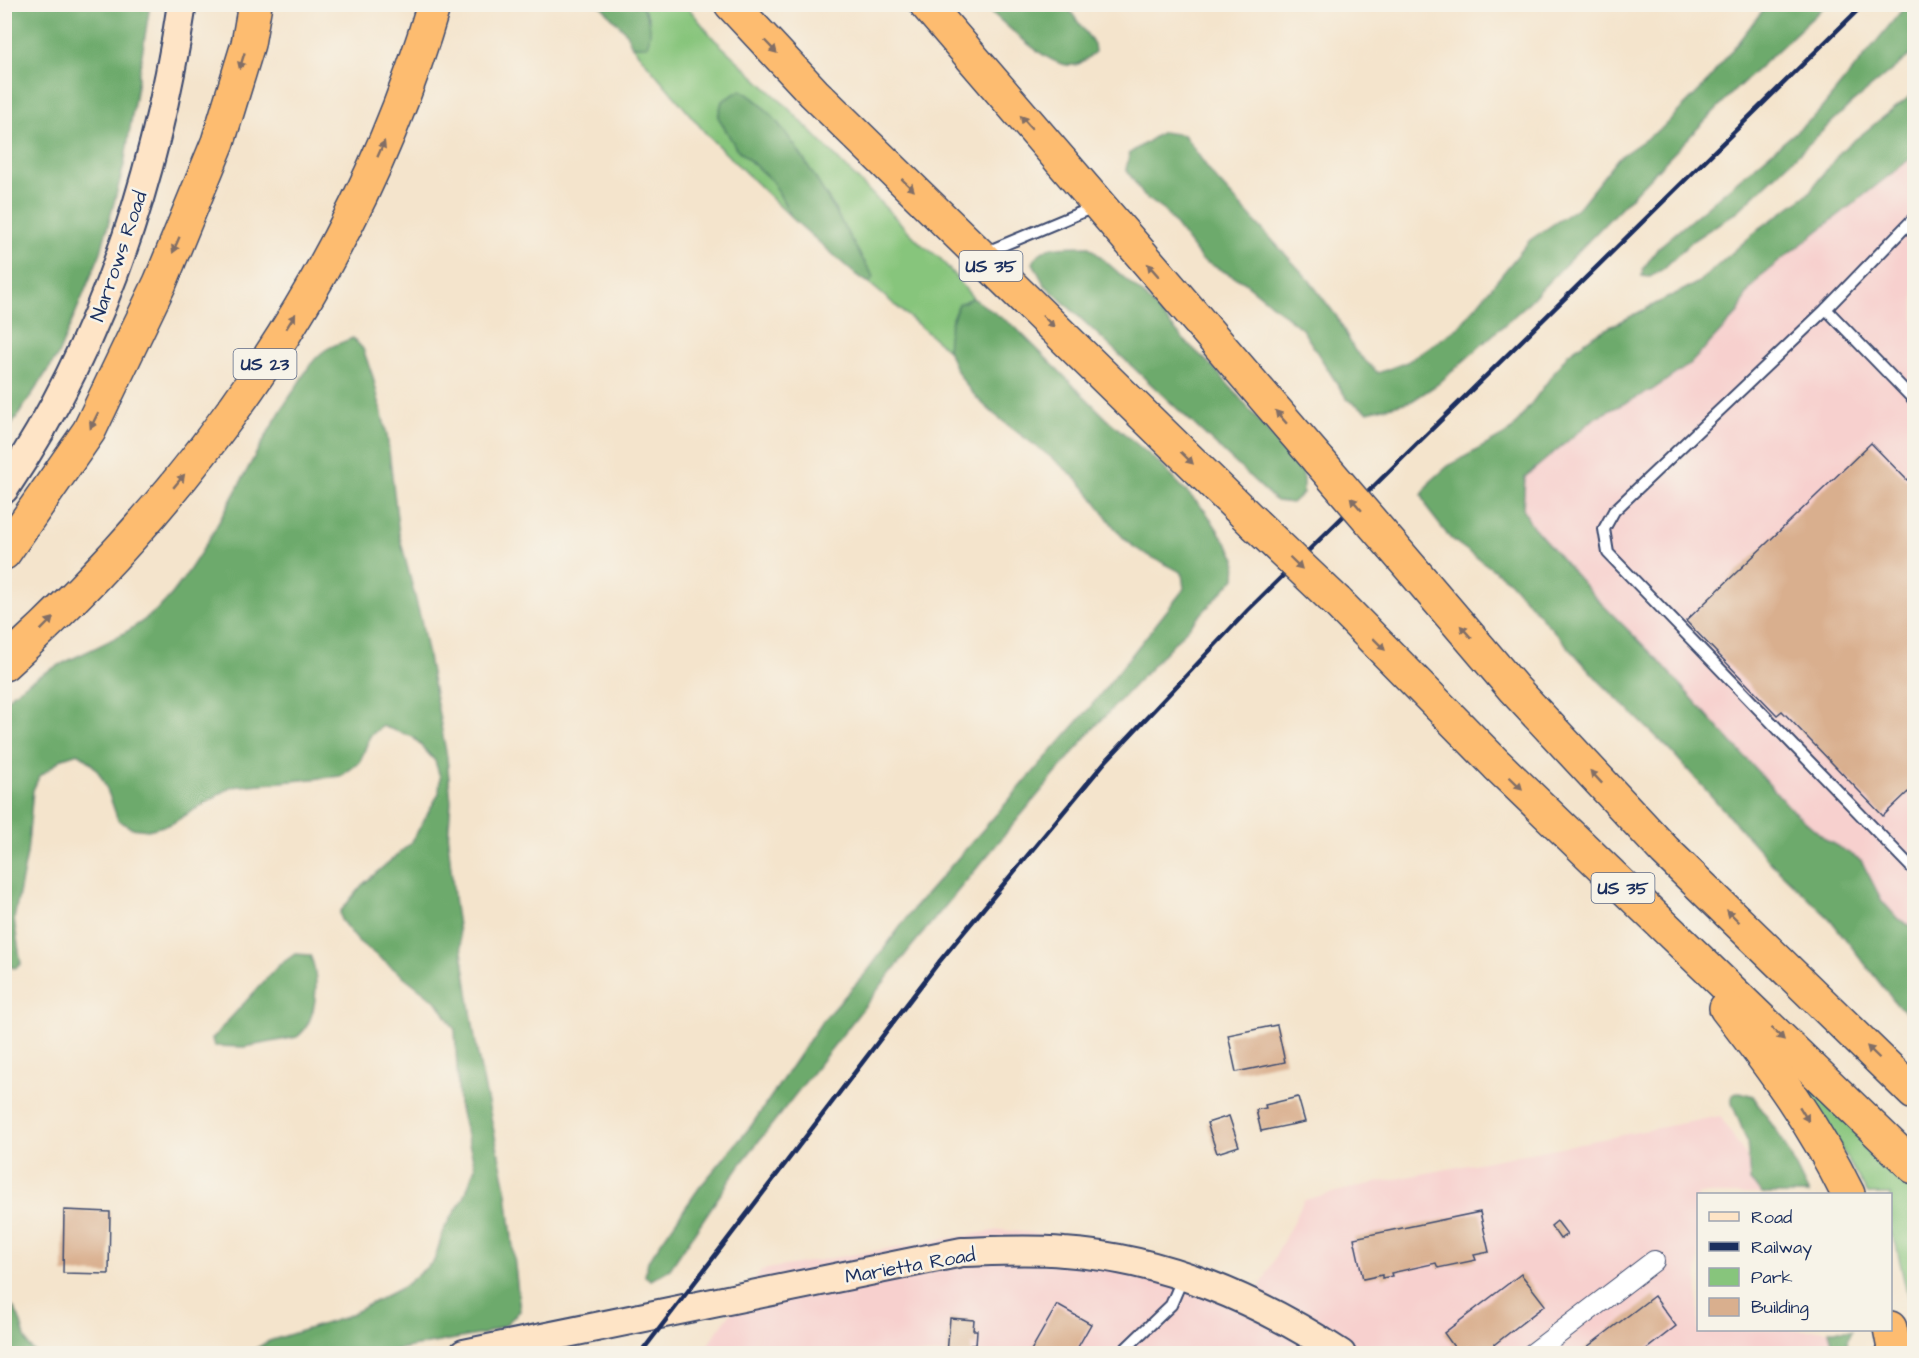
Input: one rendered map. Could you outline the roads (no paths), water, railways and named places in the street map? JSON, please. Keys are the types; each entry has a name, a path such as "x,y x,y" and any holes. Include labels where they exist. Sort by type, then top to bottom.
{"highway":[{"path":"4,553 89,431 160,283 218,142 248,44 255,4"},
{"name":"US 23","path":"4,664 125,545 200,457 264,365 318,277 358,201 392,125 434,4"},
{"name":"US 35","path":"731,4 814,93 1255,524 1338,602 1497,765 1914,1167"},
{"name":"US 35","path":"926,4 1097,206 1514,689 1665,851 1910,1088"},
{"path":"1669,932 1786,1085 1824,1144 1848,1193"},
{"path":"1891,1331 1895,1353"}],"street":[{"name":"Narrows Road","path":"4,489 34,445 88,339 128,237 155,145 182,4"},
{"name":"Marietta Road","path":"464,1353 962,1252 1064,1252 1124,1260 1183,1276 1270,1310 1341,1353"},
{"path":"1532,1353 1654,1261"}],"lane":[{"path":"980,255 1097,206"},
{"path":"1914,218 1826,309 1614,510 1604,529 1608,553 1914,870"},
{"path":"1826,309 1914,400"},
{"path":"1121,1353 1171,1305 1183,1276"}],"railway":[{"path":"640,1354 939,962 1105,762 1248,610 1864,4"}]}
